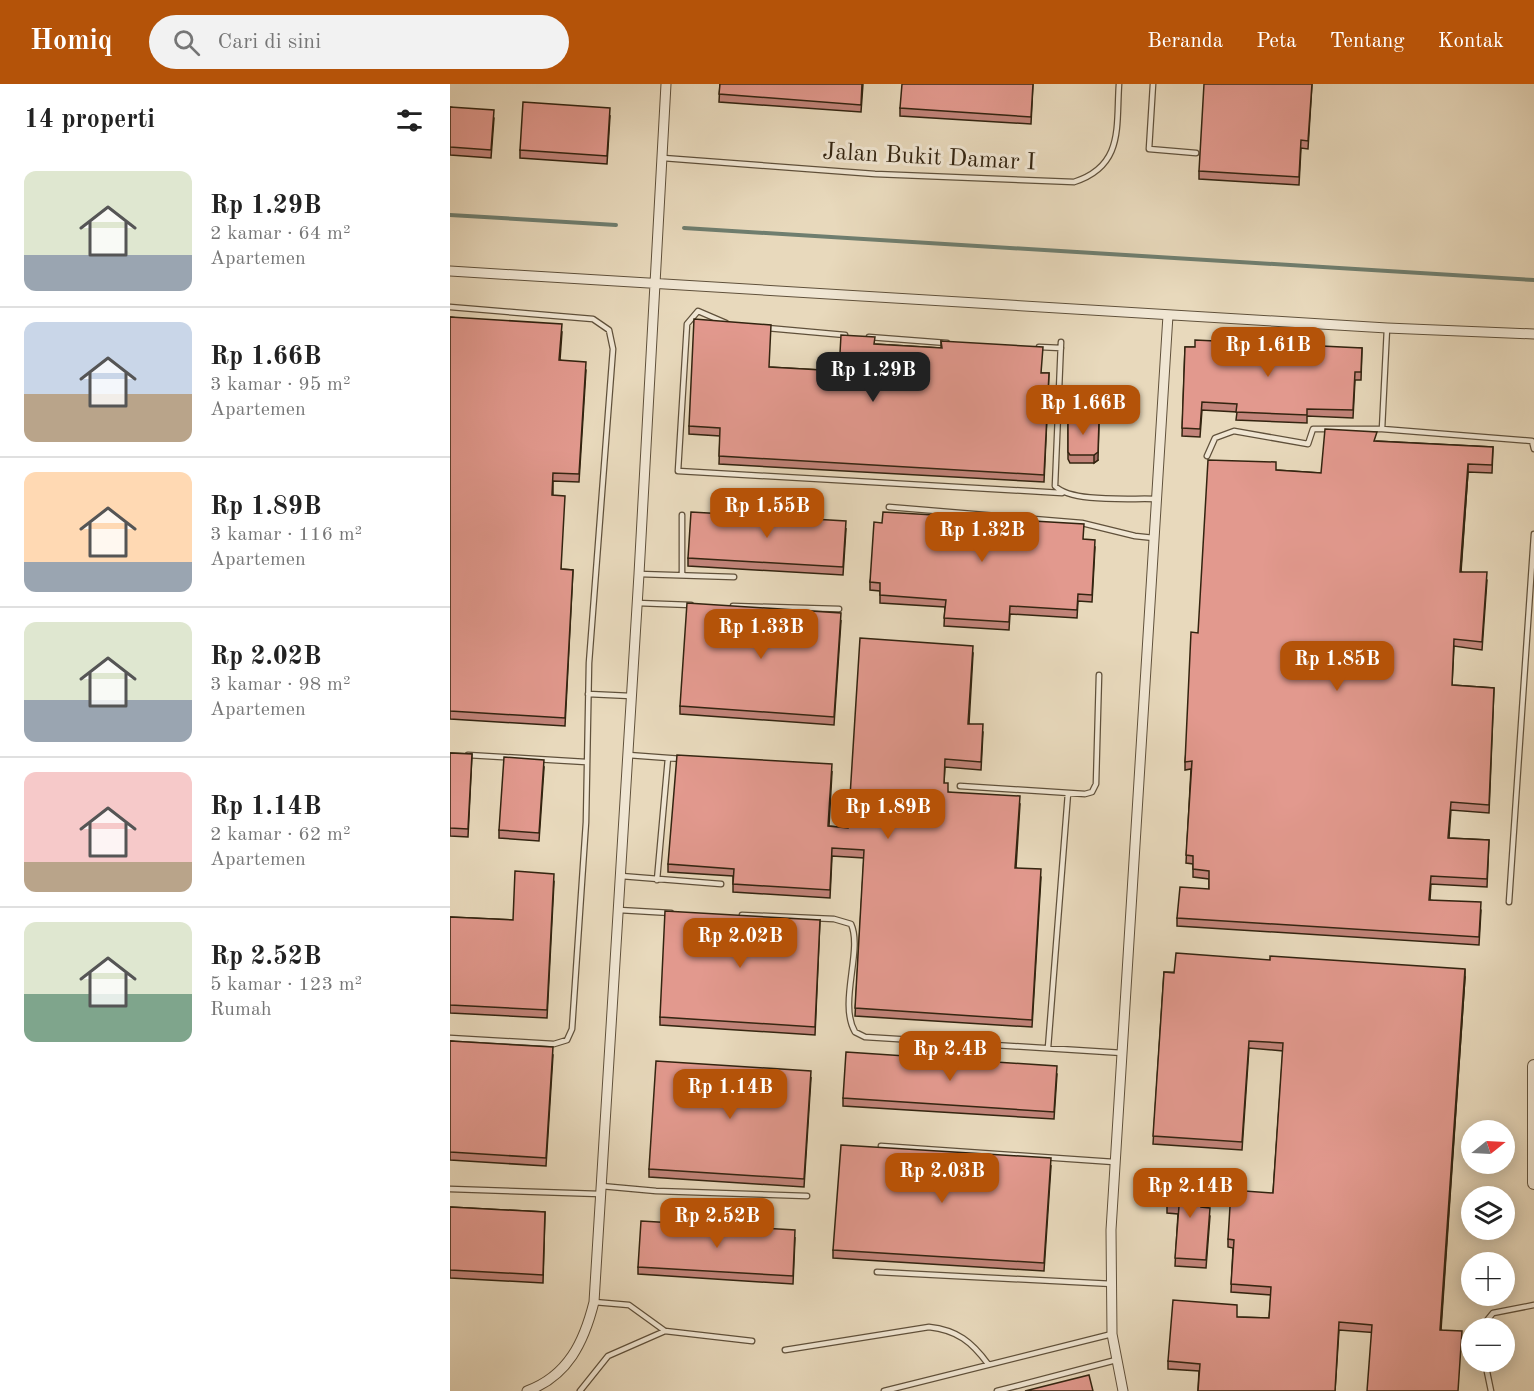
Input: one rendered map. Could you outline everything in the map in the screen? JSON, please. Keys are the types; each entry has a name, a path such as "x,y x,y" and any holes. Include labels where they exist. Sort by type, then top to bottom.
{"street":[{"path":"527,1391 550,1380 569,1363 585,1334 594,1302 639,574 666,84"},
{"path":"450,271 1387,328 1534,334"},
{"path":"1123,1391 1112,1334 1111,1230 1123,1053 1138,758 1168,315"},
{"path":"1534,1066 1534,1183"}],"lane":[{"name":"Jalan Bukit Damar I","path":"663,158 875,174 1074,182 1104,165 1116,146 1119,84"},
{"path":"1153,84 1149,149 1197,153"},
{"path":"450,307 593,319 609,330 613,349 588,694 585,845 572,1029 567,1040 555,1044 450,1038"},
{"path":"728,324 698,311 687,324 678,471 1155,499"},
{"path":"762,327 855,336"},
{"path":"1382,429 1387,328"},
{"path":"866,337 958,343"},
{"path":"1061,342 1055,486 1062,493"},
{"path":"1026,347 1061,348"},
{"path":"1057,416 1118,417"},
{"path":"1207,456 1215,438 1234,431 1308,444 1313,429 1382,429 1532,441 1534,449"},
{"path":"889,507 1082,523 1135,536 1154,538"},
{"path":"682,515 682,575"},
{"path":"1509,902 1534,534"},
{"path":"639,574 735,577"},
{"path":"637,603 696,605"},
{"path":"720,605 839,609"},
{"path":"960,786 1085,794 1092,792 1096,784 1099,675"},
{"path":"588,694 631,696"},
{"path":"461,754 586,762"},
{"path":"628,755 690,759"},
{"path":"657,880 668,758"},
{"path":"1048,1048 1068,793"},
{"path":"621,876 721,884"},
{"path":"619,910 678,913"},
{"path":"738,915 834,919 850,924 854,937 849,1015 855,1032 865,1036 1123,1053"},
{"path":"881,1146 1114,1161"},
{"path":"450,1189 656,1191 807,1196"},
{"path":"877,1272 1113,1284"},
{"path":"594,1302 629,1305 665,1331 752,1341"},
{"path":"1488,1318 1493,1312 1534,1305"},
{"path":"785,1350 938,1328 947,1329 964,1337 988,1364"},
{"path":"580,1391 608,1356 665,1331"},
{"path":"884,1391 1112,1334"},
{"path":"997,1391 1116,1360"},
{"path":"1487,1372 1491,1391"}],"building":[{"path":"720,84 862,84 861,105 719,94"},
{"path":"902,84 1033,84 1031,117 900,108"},
{"path":"1204,84 1312,84 1308,141 1301,140 1299,177 1199,171"},
{"path":"523,102 610,108 607,156 520,150"},
{"path":"450,107 494,110 491,150 450,147"},
{"path":"450,317 562,324 559,360 586,362 579,474 553,473 552,495 565,496 561,569 573,570 565,718 450,711"},
{"path":"694,319 771,325 769,367 839,371 841,335 875,337 874,344 942,348 941,341 1043,347 1041,373 1049,373 1044,475 719,456 720,428 689,426"},
{"path":"1195,340 1362,348 1361,372 1355,372 1353,410 1307,409 1307,415 1236,412 1237,404 1202,402 1200,429 1182,428 1185,347 1195,347"},
{"path":"1096,416 1099,421 1098,452 1094,455 1070,455 1068,452 1068,418"},
{"path":"1325,429 1377,432 1374,441 1493,447 1492,465 1468,464 1460,572 1487,572 1482,642 1454,639 1452,685 1494,688 1489,805 1451,802 1448,838 1489,840 1487,879 1431,876 1429,900 1481,902 1479,937 1177,918 1180,887 1209,889 1209,871 1193,869 1193,856 1186,855 1192,761 1185,762 1191,632 1198,633 1208,460 1276,462 1276,470 1321,473"},
{"path":"691,512 846,521 843,567 688,558"},
{"path":"883,512 1084,524 1083,539 1095,540 1092,595 1078,594 1077,610 1010,606 1009,622 944,618 946,600 880,595 880,583 870,582 874,522 882,523"},
{"path":"687,603 841,613 834,717 680,706"},
{"path":"860,638 973,646 968,724 983,724 981,762 945,759 944,783 948,783 948,792 1020,796 1015,868 1041,869 1032,1020 855,1008 864,850 832,848 830,890 733,884 734,869 668,864 677,755 832,764 828,826 848,828"},
{"path":"450,753 472,754 468,829 450,828"},
{"path":"504,757 544,760 539,833 499,830"},
{"path":"515,871 554,874 547,1010 450,1005 450,917 513,920"},
{"path":"665,911 820,920 815,1027 660,1017"},
{"path":"1176,953 1270,960 1270,956 1465,969 1440,1330 1461,1331 1458,1391 1367,1391 1372,1325 1339,1322 1335,1391 1198,1391 1200,1364 1168,1361 1173,1300 1237,1305 1237,1317 1269,1318 1271,1287 1231,1284 1234,1240 1228,1239 1231,1190 1273,1193 1283,1043 1249,1041 1242,1142 1153,1136 1164,972 1174,973"},
{"path":"450,1041 553,1047 546,1158 450,1152"},
{"path":"846,1052 1057,1066 1054,1112 843,1098"},
{"path":"656,1061 811,1071 804,1179 649,1169"},
{"path":"841,1145 1051,1158 1044,1263 833,1250"},
{"path":"1169,1180 1203,1182 1201,1207 1210,1208 1206,1260 1175,1258 1179,1206 1167,1205"},
{"path":"450,1207 545,1212 543,1275 450,1270"},
{"path":"641,1221 795,1230 793,1276 638,1267"},
{"path":"1089,1375 1093,1391 1025,1391"}],"waterway":[{"path":"450,215 616,225"},
{"path":"684,228 1534,280"}]}
